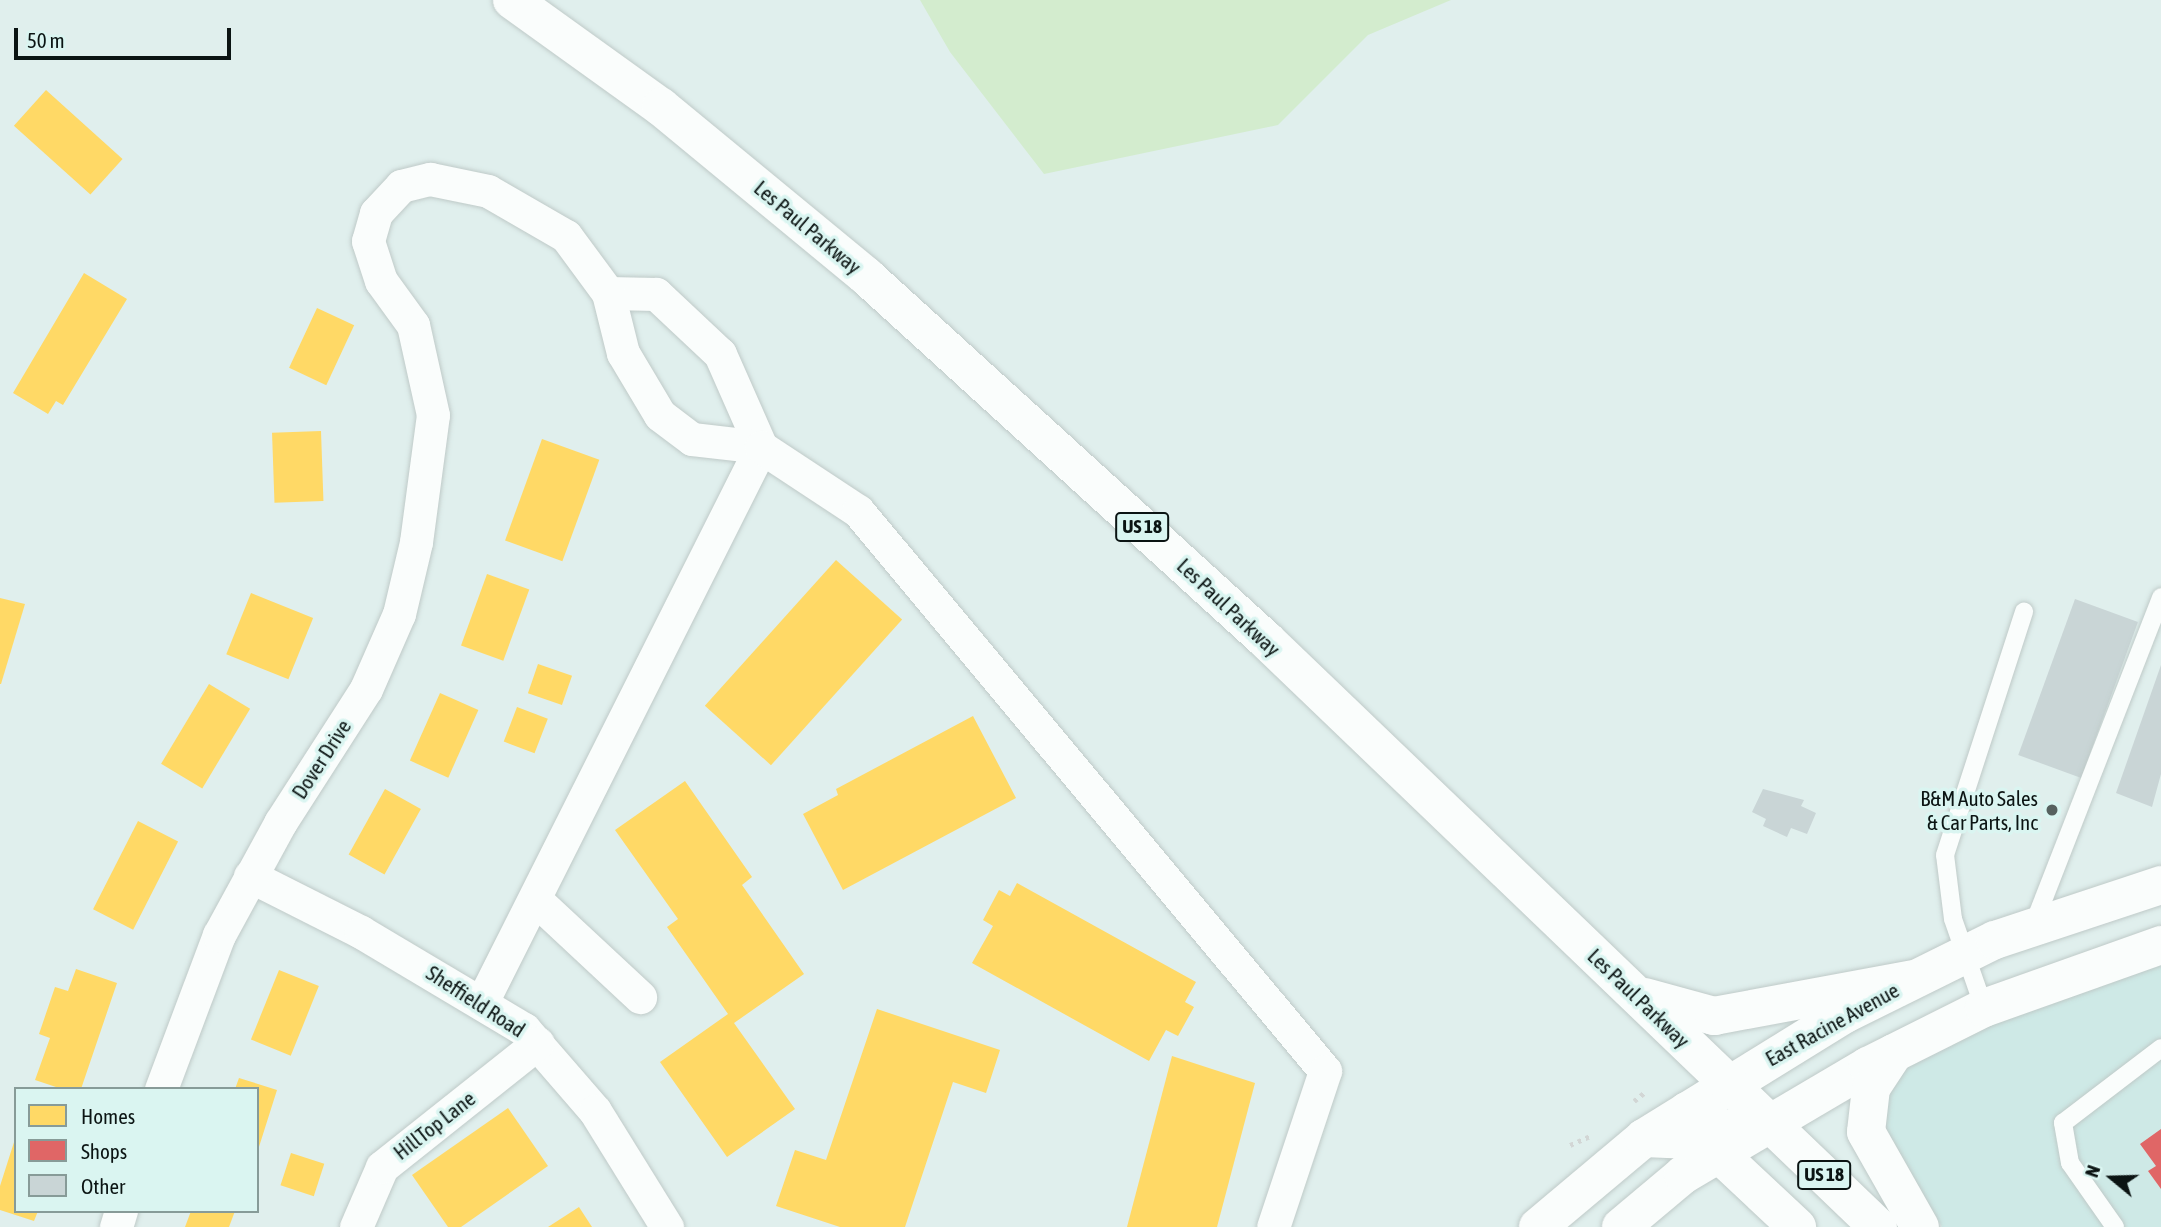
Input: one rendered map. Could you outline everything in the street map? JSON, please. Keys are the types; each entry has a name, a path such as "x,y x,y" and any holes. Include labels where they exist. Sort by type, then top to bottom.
{"main road":[{"name":"Les Paul Parkway","path":"512,0 661,107 866,276 1266,640 1878,1227"},
{"name":"East Racine Avenue","path":"1538,1227 1644,1138 1729,1084 1913,979 2033,926 2161,885"},
{"path":"1620,1227 1683,1175 1894,1053 1984,1008 2161,945"},
{"path":"1630,990 1665,1007 1714,1016 1913,979"},
{"path":"1894,1053 1871,1088 1866,1132 1920,1227"},
{"path":"1687,1111 1724,1129 1769,1124"},
{"path":"1644,1138 1691,1140 1719,1154 1797,1227"}],"street":[{"name":"Dover Drive","path":"162,1087 219,935 250,876 366,689 399,614 416,542 433,415 413,325 381,281 368,241 376,213 401,186 430,179 488,191 566,236 608,293"},
{"path":"761,447 720,354 656,294 608,293 624,353 660,415 692,439 761,447 858,511 1325,1071 1273,1227"},
{"path":"482,1002 537,901 761,447"},
{"name":"Sheffield Road","path":"250,876 482,1002 538,1043 595,1111 667,1227"},
{"path":"537,901 640,997"},
{"name":"HillTop Lane","path":"356,1227 382,1167 538,1043"}],"lane":[{"path":"2033,926 2161,597"},
{"path":"1984,1008 1962,956 1948,900 1945,855 2024,612"},
{"path":"2115,1227 2070,1163 2063,1123 2161,1048"}],"path":[{"path":"1634,1101 1644,1093"},
{"path":"1570,1145 1590,1136"}],"shaded area":[{"path":"2161,962 2161,1227 1942,1227 1883,1123 1886,1099 1909,1063 1977,1028"}],"green space":[{"path":"920,0 1451,0 1368,35 1278,125 1044,174 950,52"}],"building: Homes":[{"path":"46,90 123,159 90,195 14,126"},
{"path":"84,273 127,299 63,405 56,401 48,414 13,393"},
{"path":"317,308 354,325 326,385 289,368"},
{"path":"321,431 323,501 274,503 272,433"},
{"path":"542,439 599,460 562,561 505,540"},
{"path":"836,560 902,620 771,765 705,706"},
{"path":"487,574 529,589 503,661 461,645"},
{"path":"251,593 313,618 288,679 226,654"},
{"path":"0,598 25,604 1,684 0,684"},
{"path":"538,664 572,676 562,705 528,693"},
{"path":"209,684 250,709 202,788 161,764"},
{"path":"440,693 478,710 448,778 410,761"},
{"path":"517,707 548,719 535,753 504,742"},
{"path":"973,716 1016,798 843,890 803,814 838,795 836,789"},
{"path":"685,781 752,877 742,885 804,974 734,1023 795,1109 727,1157 660,1062 728,1014 667,927 678,919 615,830"},
{"path":"385,789 421,809 384,874 349,855"},
{"path":"138,821 178,841 133,930 93,909"},
{"path":"1017,883 1196,982 1185,1002 1194,1007 1178,1036 1166,1030 1149,1061 972,963 993,926 983,920 999,890 1010,896"},
{"path":"76,969 117,983 82,1087 56,1087 35,1080 50,1038 39,1034 55,987 68,991"},
{"path":"279,970 319,986 291,1056 251,1040"},
{"path":"877,1009 1000,1050 986,1093 953,1082 905,1227 840,1227 776,1206 795,1150 826,1160"},
{"path":"1172,1056 1255,1083 1217,1227 1127,1227"},
{"path":"239,1078 277,1090 259,1147 259,1087 236,1087"},
{"path":"508,1108 548,1166 461,1227 448,1227 412,1175"},
{"path":"14,1142 14,1213 37,1213 34,1221 0,1210 0,1186"},
{"path":"291,1153 324,1164 314,1196 280,1185"},
{"path":"579,1207 592,1227 548,1227"},
{"path":"190,1213 234,1213 229,1227 185,1227"}],"building: Shops":[{"path":"2161,1129 2161,1189 2148,1171 2156,1166 2140,1144"}],"building: Other":[{"path":"2075,599 2138,622 2081,778 2018,755"},
{"path":"2161,665 2161,774 2152,807 2116,793"},
{"path":"1763,789 1804,800 1801,806 1816,813 1807,834 1791,828 1787,837 1763,826 1766,819 1752,812"}],"place":[{"name":"B&M Auto Sales & Car Parts, Inc","path":"2052,810"}]}
